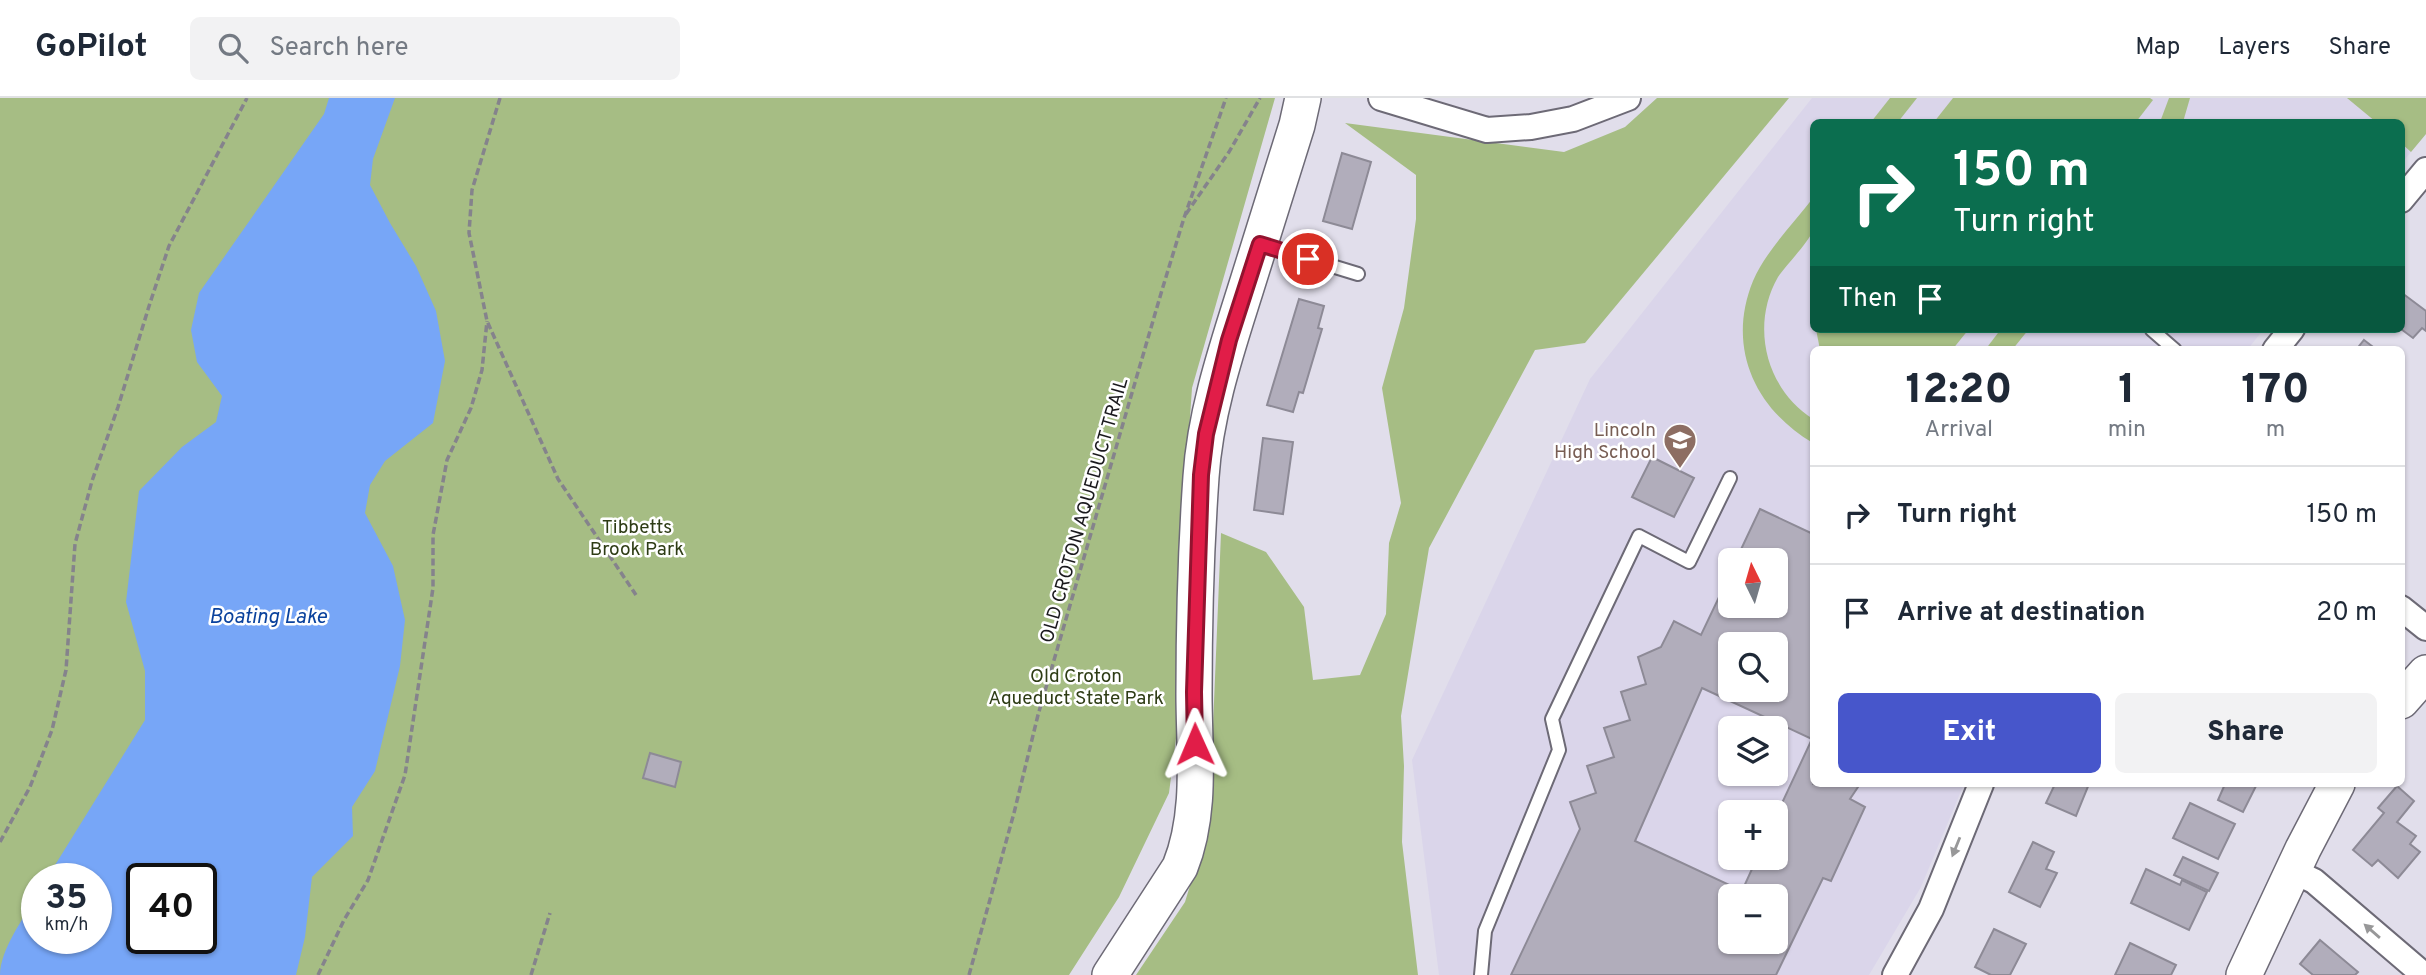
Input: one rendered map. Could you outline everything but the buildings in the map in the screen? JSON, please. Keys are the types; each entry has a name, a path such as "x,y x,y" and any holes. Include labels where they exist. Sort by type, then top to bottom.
{"street":[{"path":"1110,975 1180,867 1186,851 1193,812 1194,692 1202,465 1206,434 1229,340 1297,125 1303,98"},
{"path":"1381,98 1487,130 1531,127 1573,120 1628,98"},
{"path":"2405,195 2426,170"},
{"path":"2405,611 2426,628"},
{"path":"2405,697 2426,673"},
{"path":"1895,975 1931,909 1980,787"},
{"path":"2244,975 2292,871 2335,787"},
{"path":"2292,871 2314,881 2424,975"}],"lane":[{"path":"1260,244 1357,274"},
{"path":"2155,333 2170,346"},
{"path":"1481,975 1485,931 1559,750 1552,719 1639,536 1689,562 1730,478"}],"path":[{"path":"0,842 30,787 52,730 66,670 75,544 92,481 118,407 149,303 169,246 247,98"},
{"path":"500,98 472,190 468,233 487,321 558,479 636,595"},
{"name":"OLD CROTON AQUEDUCT TRAIL","path":"969,975 1014,814 1038,715 1184,218 1226,98"},
{"path":"1184,218 1229,152 1260,98"},
{"path":"318,975 344,920 368,880 405,775 432,588 433,535 447,460 471,408 482,370 487,321"},
{"path":"531,975 550,913"}],"shaded area":[{"name":"Lincoln High School","path":"1812,98 2426,98 2426,134 2405,159 2405,119 1810,119 1810,333 2261,333 2250,346 1810,346 1810,787 1963,787 1921,887 1869,975 1439,975 1412,760 1590,379"}],"green space":[{"name":"Tibbetts Brook Park","path":"0,98 1275,98 1192,388 1186,476 1179,715 1169,793 1119,897 1069,975 0,975"},
{"path":"1657,98 1789,98 1585,343 1535,350 1429,548 1401,716 1404,766 1402,842 1418,975 1136,975 1185,902 1209,823 1221,533 1266,552 1304,607 1313,680 1360,675 1386,614 1389,543 1401,503 1382,388 1404,308 1416,219 1416,175 1345,123 1564,152 1625,127"},
{"path":"1890,98 1917,98 1900,119 1873,119"},
{"path":"1953,98 2153,100 2138,119 1936,119"},
{"path":"2169,98 2190,98 2184,119 2161,119"},
{"path":"2347,98 2426,98 2426,134 2411,152 2405,147 2405,119 2372,119"},
{"path":"1810,202 1810,235 1778,277 1765,316 1764,336 1774,374 1784,391 1810,417 1810,441 1775,413 1761,394 1751,374 1745,352 1745,306 1758,270 1772,248"},
{"path":"1817,333 1966,333 1955,346 1819,346"},
{"path":"1998,333 2026,333 2015,346 1988,346"}],"water":[{"name":"Boating Lake","path":"329,98 395,98 373,159 370,185 416,266 436,311 445,361 433,423 385,461 370,485 365,513 393,566 405,620 400,666 375,771 352,807 353,836 312,877 305,937 296,975 0,975 4,955 21,922 21,954 112,954 112,863 56,863 145,720 145,671 126,602 139,491 182,447 216,422 222,396 197,362 191,330 199,293 324,114"}],"place":[{"name":"Lincoln High School","path":"1680,470"}],"route":[{"path":"1195,744 1194,692 1201,475 1206,434 1229,340 1260,244 1308,259"}],"park label":[{"name":"Old Croton Aqueduct State Park","path":"1076,686"}]}
